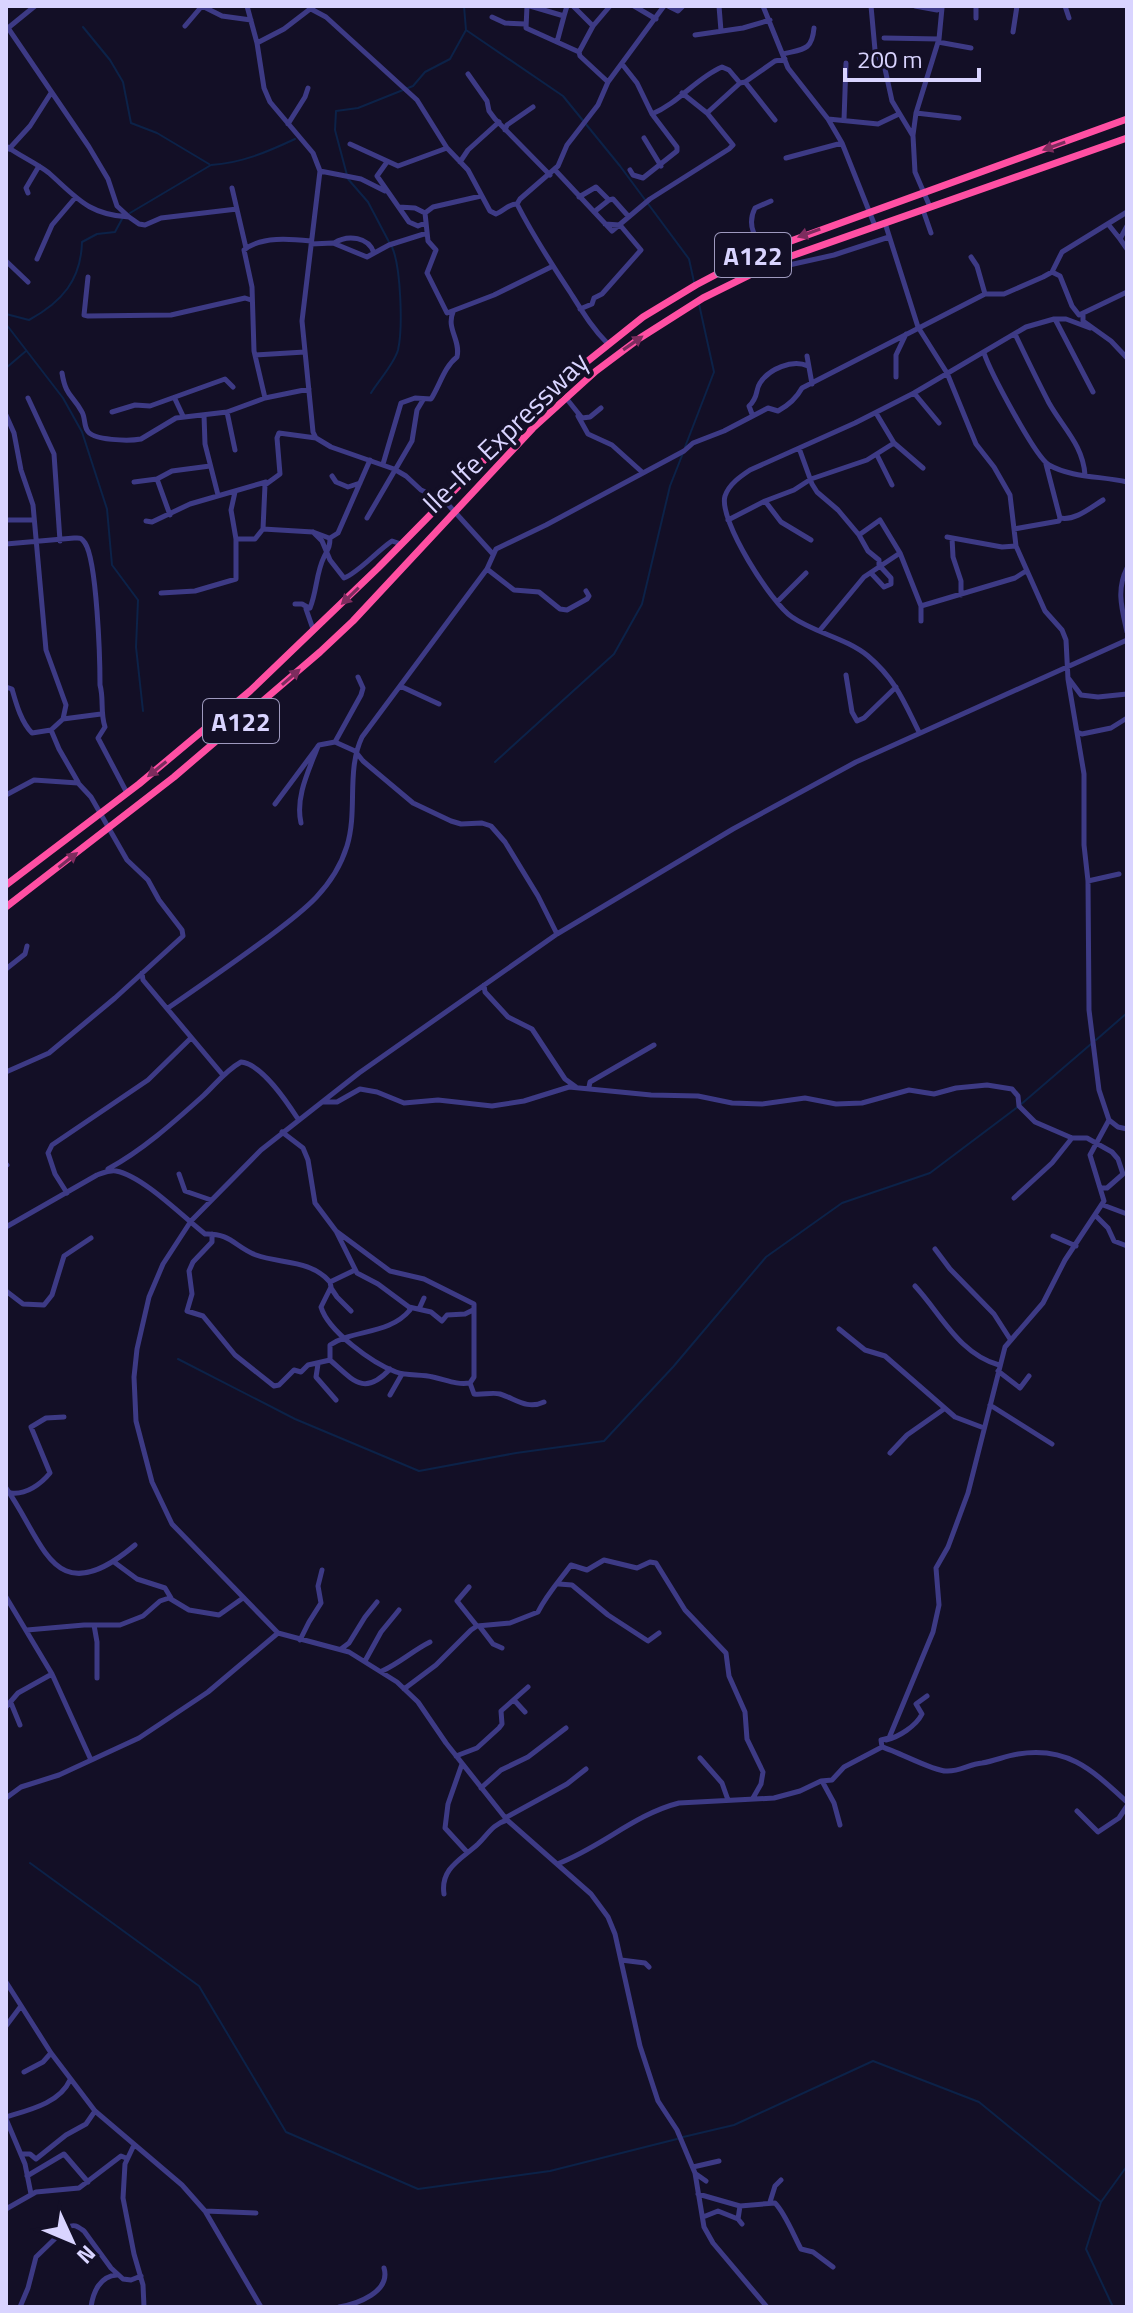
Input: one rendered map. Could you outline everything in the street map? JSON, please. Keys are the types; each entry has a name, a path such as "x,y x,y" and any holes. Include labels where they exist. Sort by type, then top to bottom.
{"highway":[{"name":"Ile-Ife Expressway","path":"6,885 216,721 378,568 559,384 608,344 671,300 727,267 765,250 1127,119"},
{"name":"Ile-Ife Expressway","path":"6,907 192,763 320,652 567,396 606,363 671,317 780,260 1127,138"},
{"path":"981,172 987,187"},
{"path":"559,384 567,396"},
{"path":"378,568 390,579"}],"street":[{"path":"35,6 8,28 66,111 108,179 117,206 139,224 145,225 161,218 237,209"},
{"path":"185,26 202,6 222,16 251,20"},
{"path":"247,6 264,88 270,102 305,140 317,159 320,171 302,321 315,435"},
{"path":"564,16 528,6 526,28 579,52 608,82"},
{"path":"557,42 570,6 593,26"},
{"path":"579,52 593,26 610,6"},
{"path":"634,6 656,19"},
{"path":"257,43 284,29 312,8 326,17 417,100 447,148 474,180 490,211 496,214 517,204 552,173 562,160 567,145 598,105 608,82 666,6 678,11 683,6"},
{"path":"719,6 721,31"},
{"path":"764,6 794,78 828,119 842,143 875,226"},
{"path":"871,6 875,50 885,69 892,101 913,136"},
{"path":"915,6 937,10 942,7"},
{"path":"976,6 976,18"},
{"path":"1013,32 1017,6"},
{"path":"1065,6 1069,18"},
{"path":"931,233 915,172 913,136 916,113 938,40 942,7"},
{"path":"492,17 505,23 525,24"},
{"path":"695,35 770,20"},
{"path":"707,113 742,82 784,56 809,46 814,28"},
{"path":"884,38 938,40 971,48"},
{"path":"844,120 846,63"},
{"path":"622,64 637,83 652,114 677,147 677,151 661,166 643,178 633,175 630,170"},
{"path":"652,114 666,108 682,93 722,67 742,82 775,120"},
{"path":"468,74 487,101 489,111 505,131 579,197 610,231 650,199 733,145 707,113 682,93"},
{"path":"288,124 308,88"},
{"path":"51,93 30,126 8,147 39,166 82,205 104,214 129,217"},
{"path":"505,131 507,125 533,107"},
{"path":"916,113 959,118"},
{"path":"828,119 878,124 899,114"},
{"path":"460,162 468,150 499,122"},
{"path":"644,138 661,166"},
{"path":"786,158 842,143"},
{"path":"350,144 402,166 447,148"},
{"path":"387,162 377,176 382,186 409,222 418,226 425,223"},
{"path":"28,193 26,188 39,166"},
{"path":"320,171 382,186"},
{"path":"579,197 596,187 609,200 613,199 629,217"},
{"path":"232,188 246,248 245,261 252,287 255,355 265,398"},
{"path":"425,213 433,207 481,196"},
{"path":"37,259 52,225 75,198"},
{"path":"594,212 609,200"},
{"path":"771,201 755,208 751,216 757,238 765,250 789,265 889,237"},
{"path":"517,204 551,267 589,323 608,344"},
{"path":"398,207 415,208 425,213"},
{"path":"168,1008 297,916 328,885 340,863 350,832 355,751 362,737 487,569 492,553 693,443 724,431 752,414 768,408 782,409 798,397 802,388 918,327 985,294 1004,294 1052,272 1062,252 1127,212"},
{"path":"425,213 428,241 436,250 427,273 444,311 453,312 551,267"},
{"path":"885,223 918,327 947,373 976,444 1010,495 1016,546 1045,611 1062,630 1066,640 1068,679 1084,774 1089,1010 1099,1090 1109,1120 1126,1131"},
{"path":"1108,224 1127,249"},
{"path":"580,309 592,304 594,298 602,294 640,254 639,246 620,225"},
{"path":"1120,239 1127,226"},
{"path":"246,248 278,240 333,243 367,257 389,245 427,233"},
{"path":"333,243 352,237 371,244 375,254"},
{"path":"971,257 977,266 985,294"},
{"path":"6,261 28,282"},
{"path":"1052,272 1060,276 1079,315 1127,292"},
{"path":"88,277 84,315 88,316 171,315 245,298 251,300"},
{"path":"383,464 401,403 415,398 431,399 448,364 459,353 449,324 453,312"},
{"path":"1083,314 1083,321 1090,328"},
{"path":"1054,319 1093,392"},
{"path":"919,732 909,705 867,655 790,616 777,602 761,581 728,520 724,505 726,494 738,478 876,413 1042,321 1066,319 1090,328 1111,341 1127,358"},
{"path":"896,377 896,355 907,333"},
{"path":"1015,334 1051,407 1076,442 1084,460 1085,476"},
{"path":"255,355 305,352"},
{"path":"985,352 1023,427 1046,464 1060,518"},
{"path":"807,356 812,384"},
{"path":"752,414 749,406 756,399 758,384 771,371 798,363 808,366"},
{"path":"62,373 65,391 81,411 87,432 95,438 141,439 167,422 184,416 227,412 265,398 309,389"},
{"path":"112,412 175,399 225,379 233,387"},
{"path":"914,393 939,423"},
{"path":"567,396 588,434 612,445 642,472"},
{"path":"28,398 54,454 60,541"},
{"path":"175,399 184,416"},
{"path":"367,518 414,437 417,410 423,400"},
{"path":"578,416 590,417 601,408"},
{"path":"227,412 235,450"},
{"path":"876,413 894,443 923,468"},
{"path":"6,415 31,494 46,650 66,705 63,719 51,730 35,734 28,729 12,689 6,687"},
{"path":"204,415 203,431 218,495"},
{"path":"146,521 152,522 190,504 267,482 280,474 278,435 284,432 315,435 331,447 394,469 421,490 444,500 492,553"},
{"path":"728,520 811,479 846,469 877,455 894,443"},
{"path":"799,448 817,492 879,560 879,570 853,589 820,630"},
{"path":"877,455 892,485"},
{"path":"314,630 306,609 310,608 314,597 317,572 330,538 338,533 370,460"},
{"path":"1046,464 1085,476 1127,482"},
{"path":"134,482 157,479 172,471 210,466"},
{"path":"332,476 336,482 348,487 360,482"},
{"path":"157,479 170,515"},
{"path":"236,539 255,539 263,529 267,482"},
{"path":"161,593 195,591 236,579 236,539 231,510 235,492"},
{"path":"1060,518 1065,520 1083,513 1103,500"},
{"path":"765,501 781,522 811,540"},
{"path":"1014,529 1059,521 1060,518"},
{"path":"6,520 34,520"},
{"path":"859,535 880,520 900,553 921,606 921,621"},
{"path":"263,529 313,532 330,538"},
{"path":"313,532 318,535 342,576 348,577 388,543 401,544"},
{"path":"6,544 80,538 87,549 103,696 101,714 105,727 98,738 127,793"},
{"path":"961,595 961,581 949,538 1002,547 1016,546"},
{"path":"879,565 900,553"},
{"path":"871,573 880,585 891,584 891,578 879,565"},
{"path":"1127,568 1120,584 1120,596 1127,632"},
{"path":"487,569 514,590 539,592 560,609 567,610 587,599 586,591"},
{"path":"921,606 1015,578 1026,571"},
{"path":"777,602 806,573"},
{"path":"295,604 310,608"},
{"path":"767,2307 713,2243 702,2217 694,2170 686,2148 652,2086 615,1934 599,1904 506,1819 418,1702 404,1689 381,1671 341,1649 278,1633 196,1550 165,1512 152,1482 136,1421 135,1363 149,1297 163,1264 191,1221 282,1132 557,934 818,781 919,732 1127,640"},
{"path":"846,675 856,720 864,718 896,687"},
{"path":"335,742 361,695 363,688 358,677"},
{"path":"1068,679 1081,695 1127,694"},
{"path":"400,686 439,704"},
{"path":"63,719 101,714"},
{"path":"1077,732 1082,734 1111,728 1127,718"},
{"path":"6,1072 49,1053 139,979 142,972 175,946 183,934 148,880 127,860 101,813 78,783 51,730"},
{"path":"275,804 319,745 335,742 355,751 413,803 461,824 491,826 505,842 533,887 557,934"},
{"path":"301,823 298,811 300,801 319,745"},
{"path":"6,795 34,780 78,783"},
{"path":"1088,881 1119,874"},
{"path":"6,969 25,954 27,946"},
{"path":"139,979 168,1008 222,1074"},
{"path":"484,984 485,992 508,1017 532,1029 565,1079 576,1088"},
{"path":"67,1193 50,1163 48,1153 52,1145 148,1080 191,1038"},
{"path":"589,1087 590,1082 654,1045"},
{"path":"6,1227 97,1175 157,1136 210,1089 222,1074 241,1062 254,1066 287,1101 298,1119"},
{"path":"321,1102 337,1102 360,1089 404,1103 438,1100 492,1106 524,1101 564,1087 589,1087 651,1095 698,1096 725,1103 762,1104 805,1098 842,1104 869,1102 909,1090 934,1094 956,1088 1002,1085 1012,1089 1018,1096 1019,1106 1035,1122 1072,1138 1087,1138 1118,1159 1125,1174 1107,1188 1101,1188"},
{"path":"882,1744 889,1738 933,1632 939,1605 936,1568 959,1521 998,1368 1010,1339 1043,1303 1065,1260 1103,1205 1090,1155 1109,1120"},
{"path":"282,1132 303,1148 315,1203 336,1231 355,1270 409,1307 431,1312 442,1321 447,1315 474,1310"},
{"path":"1014,1198 1052,1163 1072,1138"},
{"path":"97,1175 108,1171 131,1177 191,1221 201,1232 224,1235 257,1255 294,1261 319,1274 351,1311"},
{"path":"179,1174 185,1191 211,1200"},
{"path":"1103,1205 1127,1214"},
{"path":"1096,1216 1108,1228 1114,1241 1127,1246"},
{"path":"336,1231 390,1271 434,1283 474,1304 474,1377 470,1383"},
{"path":"212,1234 212,1242 193,1262 189,1271 192,1294 187,1311 203,1316 235,1355 274,1386 294,1370 301,1372 308,1365 330,1360"},
{"path":"1053,1236 1076,1246"},
{"path":"6,1291 23,1304 44,1305 52,1295 64,1256 91,1238"},
{"path":"935,1249 994,1314 1010,1339"},
{"path":"355,1270 331,1285 321,1310 343,1336 402,1374 470,1383"},
{"path":"915,1286 963,1344 1020,1388 1029,1376"},
{"path":"419,1309 424,1298"},
{"path":"390,1369 377,1381 363,1385 356,1383 330,1360 330,1345 343,1336 371,1333 390,1325 405,1316 409,1307"},
{"path":"839,1329 865,1350 885,1356 955,1417 984,1428"},
{"path":"319,1363 316,1377 336,1400"},
{"path":"390,1395 402,1374"},
{"path":"470,1383 474,1394 499,1394 524,1404 544,1402"},
{"path":"990,1405 1052,1444"},
{"path":"890,1453 907,1435 944,1409"},
{"path":"8,1491 20,1494 33,1488 50,1473 31,1427 46,1418 64,1417"},
{"path":"8,1491 48,1558 60,1570 94,1571 113,1562 135,1545"},
{"path":"404,1689 421,1679 478,1626 510,1623 538,1612 546,1596 571,1565 587,1570 604,1560 637,1568 650,1562 656,1563 685,1610 726,1653 729,1676 745,1712 747,1739 763,1772 753,1799"},
{"path":"113,1562 137,1579 165,1588 172,1598 189,1610 219,1615 243,1598"},
{"path":"300,1640 321,1603 318,1586 322,1570"},
{"path":"558,1584 572,1585 615,1620 648,1641 659,1633"},
{"path":"469,1587 457,1601 490,1641 502,1648"},
{"path":"6,1597 52,1674 91,1760"},
{"path":"27,1630 120,1625 132,1621 164,1599 172,1598"},
{"path":"341,1649 349,1643 377,1602"},
{"path":"365,1661 381,1632 399,1610"},
{"path":"94,1625 97,1678"},
{"path":"6,1798 21,1787 59,1775 139,1738 234,1671 278,1633"},
{"path":"381,1671 399,1664 408,1653 430,1642"},
{"path":"20,1725 8,1705 18,1693 52,1674"},
{"path":"456,1756 477,1748 501,1727 501,1711 528,1687"},
{"path":"557,1864 663,1807 679,1803 785,1796 821,1781 832,1780 844,1767 919,1720 922,1714 916,1704 927,1696"},
{"path":"513,1699 525,1712"},
{"path":"481,1788 501,1770 533,1755 566,1728"},
{"path":"882,1744 943,1771 962,1770 978,1763 998,1762 1020,1754 1054,1753 1082,1763 1127,1804 1119,1818 1098,1832 1077,1811"},
{"path":"700,1758 722,1783 728,1800"},
{"path":"462,1764 448,1804 445,1828 467,1852"},
{"path":"444,1894 446,1874 495,1825 567,1784 586,1769"},
{"path":"821,1781 834,1803 840,1825"},
{"path":"495,1825 497,1809"},
{"path":"621,1960 645,1963 649,1967"},
{"path":"6,1982 51,2053 95,2111 182,2185 205,2211 261,2307"},
{"path":"6,2026 21,2006"},
{"path":"24,2072 43,2062 51,2053"},
{"path":"31,2194 21,2154 9,2132 6,2118 54,2099 66,2089 70,2080"},
{"path":"21,2154 41,2158 66,2135 86,2124 95,2111"},
{"path":"134,2145 126,2158 123,2198 141,2276 144,2307"},
{"path":"27,2176 66,2155 88,2182"},
{"path":"6,2209 31,2194 75,2190 116,2159 121,2156 126,2158"},
{"path":"41,2158 45,2165"},
{"path":"694,2170 719,2161"},
{"path":"694,2170 706,2181"},
{"path":"770,2202 775,2186 781,2180"},
{"path":"698,2194 740,2206 770,2202 779,2207 782,2218 801,2249 813,2252 833,2267"},
{"path":"702,2217 718,2211 740,2221 740,2206"},
{"path":"205,2211 256,2213"},
{"path":"20,2307 36,2257 67,2227 77,2225 84,2231 118,2275 131,2280 141,2276"},
{"path":"339,2307 360,2302 372,2295 383,2283 384,2268"},
{"path":"91,2307 94,2292 104,2279 118,2275"}],"waterway":[{"path":"389,242 368,202 348,179 335,130 336,111 358,108 413,86 425,72 450,59 466,30 464,6"},
{"path":"83,27 110,60 123,82 131,123 157,133 209,164"},
{"path":"466,30 563,96 689,259 694,282"},
{"path":"130,213 211,165 244,159 295,139"},
{"path":"6,314 29,320 51,306 73,279 82,242 97,234 115,232 122,219"},
{"path":"371,393 393,361 400,340 399,283 392,247"},
{"path":"685,447 714,372 699,304"},
{"path":"6,324 63,398 82,432 107,509 112,565 138,600 136,647 143,711"},
{"path":"6,368 26,351"},
{"path":"495,762 614,654 642,604 670,486 683,453"},
{"path":"1096,1040 1127,1013"},
{"path":"178,1359 295,1419 419,1471 604,1441 673,1367 766,1257 842,1203 930,1173 1019,1106 1091,1044"},
{"path":"30,1863 199,1986 286,2132 418,2189 550,2171 677,2139"},
{"path":"683,2137 734,2125 873,2061 979,2102 1101,2202"},
{"path":"1113,2307 1086,2249 1101,2202 1127,2166"}]}
